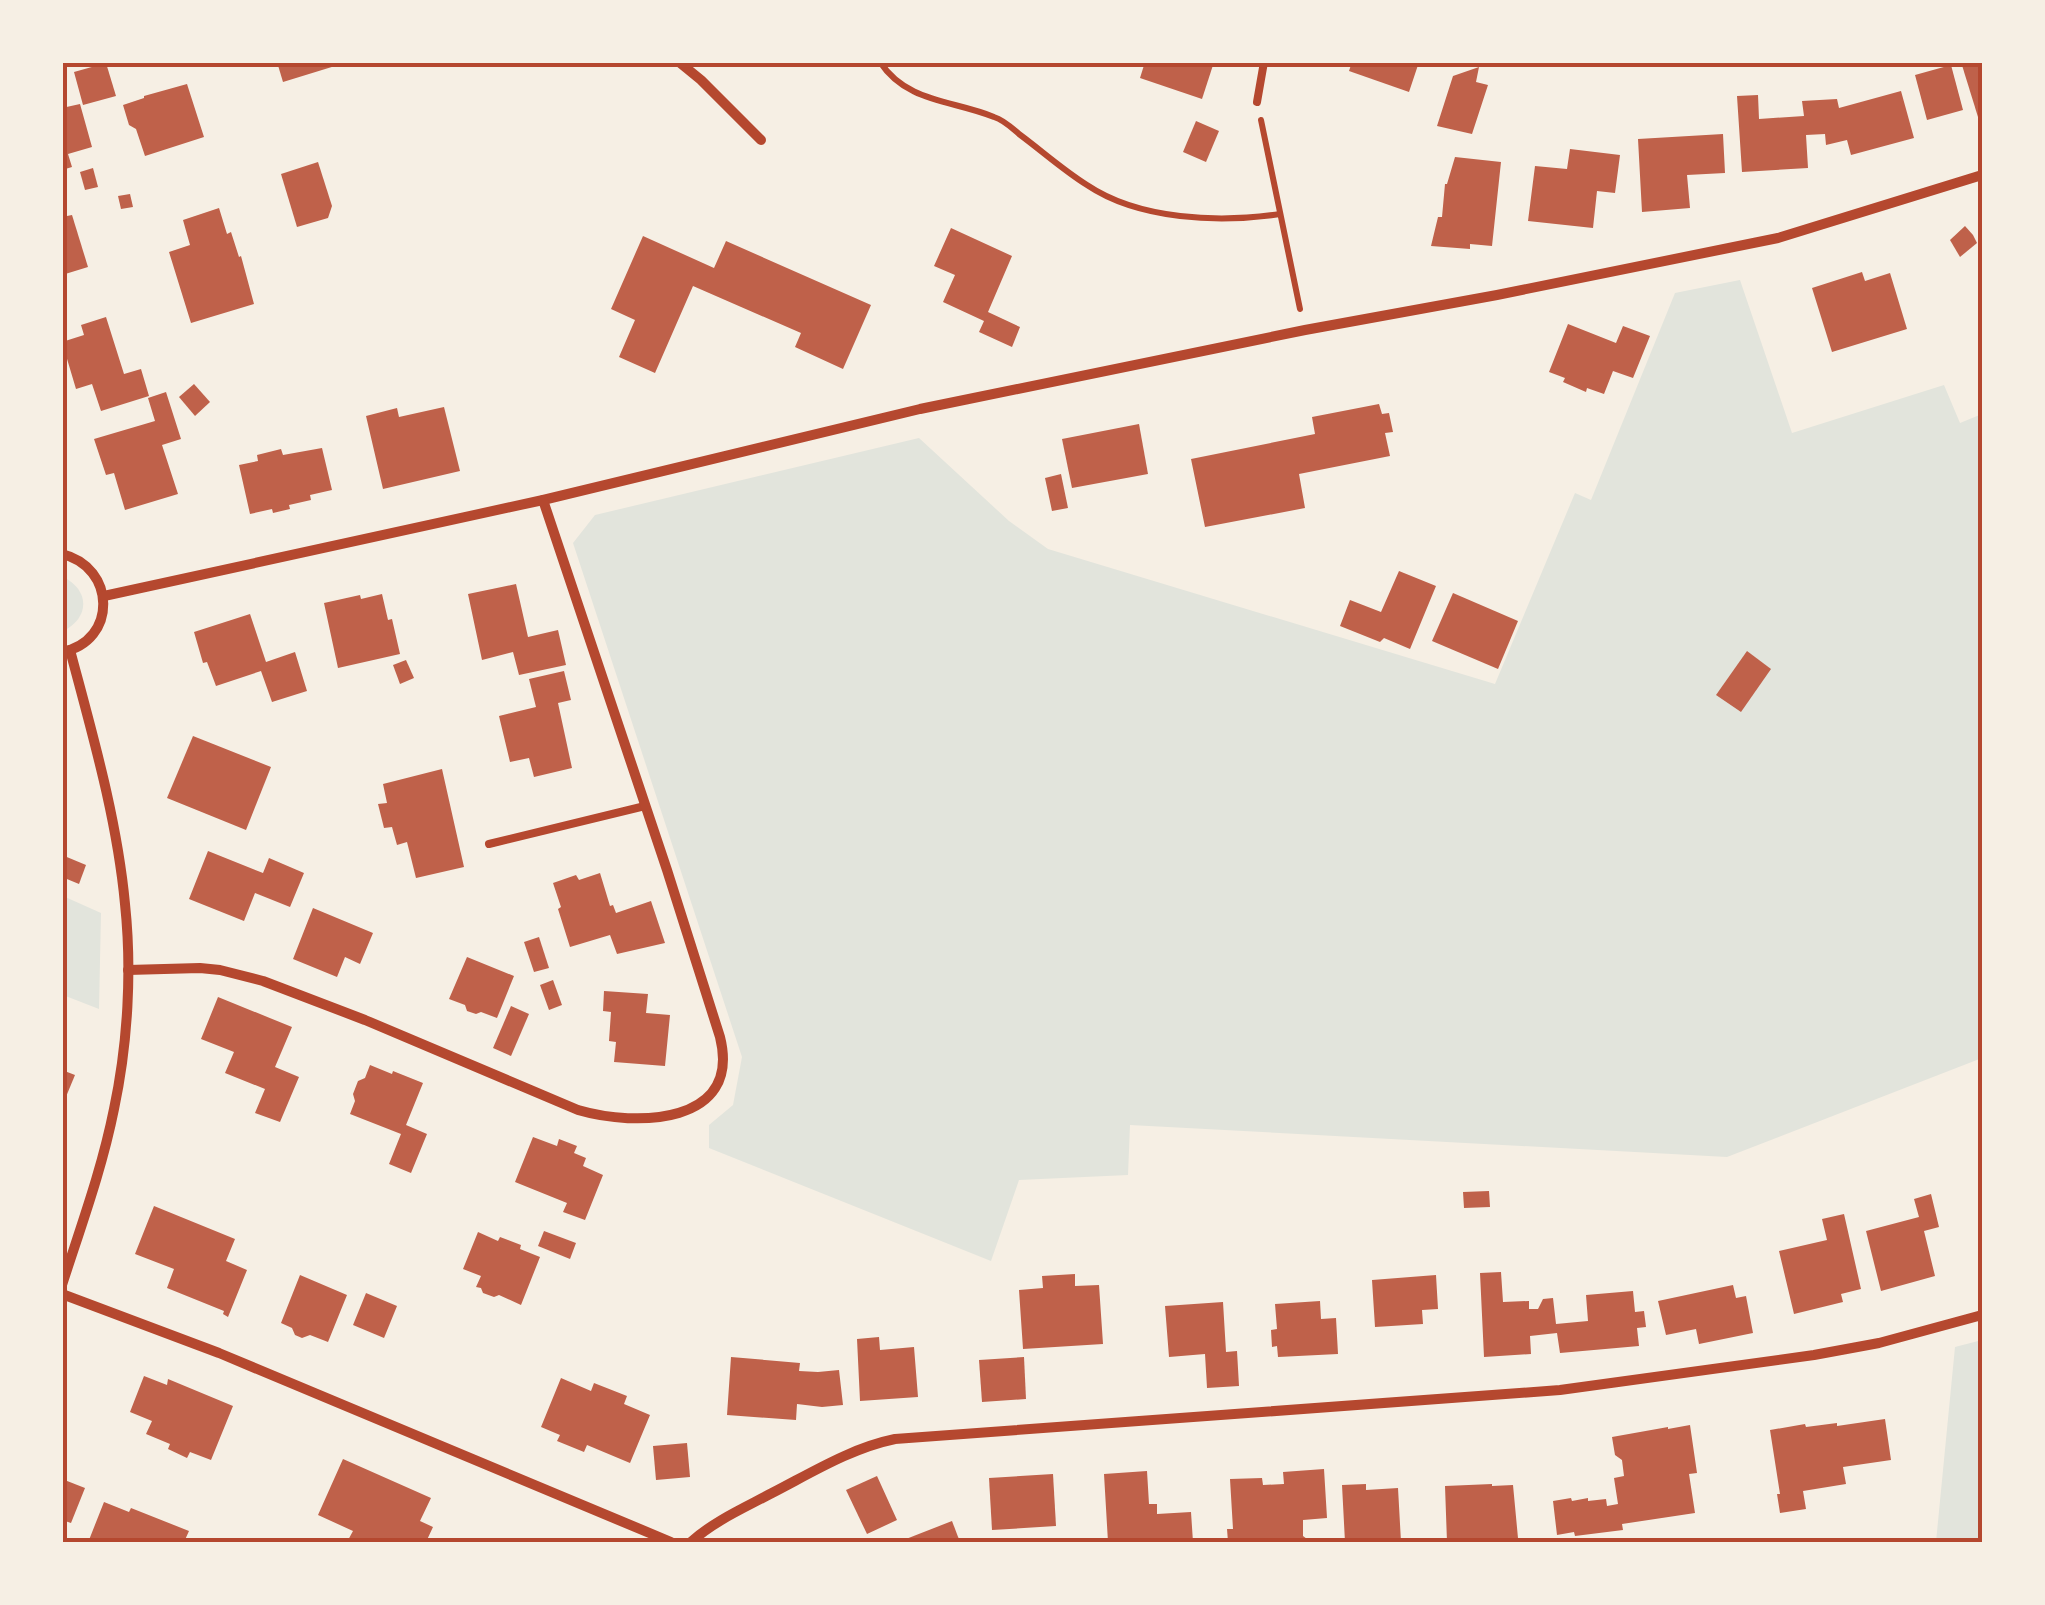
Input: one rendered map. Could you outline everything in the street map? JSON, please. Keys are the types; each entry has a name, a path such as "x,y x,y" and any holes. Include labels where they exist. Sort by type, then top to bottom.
{"street":[{"path":"679,62 761,140"},
{"path":"104,596 543,500 920,409 1778,238 1982,175"},
{"path":"128,970 200,968 263,981 599,1116 642,1120 683,1112 719,1085 725,1057 543,500"},
{"path":"62,554 92,571 104,596 96,630 85,642 66,651 116,843 125,902 128,970 115,1106 62,1284"},
{"path":"62,1294 219,1353 671,1542"},
{"path":"690,1542 729,1516 836,1460 895,1439 1560,1390 1846,1349 1982,1315"}],"lane":[{"path":"1257,102 1264,62"},
{"path":"489,844 645,806"}],"path":[{"path":"880,62 888,75 909,92 998,118 1089,186 1133,208 1201,217 1280,214"},
{"path":"1257,102 1305,330"}],"shaded area":[{"path":"1740,280 1792,433 1944,385 1960,423 1982,414 1982,1058 1727,1157 1130,1125 1128,1175 1019,1180 991,1261 709,1148 709,1125 733,1105 742,1057 573,543 595,515 919,438 1009,521 1048,549 1495,684 1575,493 1591,500 1675,293"},
{"path":"63,577 78,589 83,604 78,619 63,631"},
{"path":"63,896 101,913 99,1009 63,995"},
{"path":"1982,1340 1982,1542 1936,1542 1955,1347"}],"building":[{"path":"277,62 334,62 335,66 283,82"},
{"path":"1145,62 1214,62 1202,99 1140,78"},
{"path":"1352,62 1419,62 1409,92 1349,71"},
{"path":"1961,62 1982,62 1982,115 1978,117"},
{"path":"106,63 116,96 83,105 74,72"},
{"path":"1951,65 1963,110 1927,120 1915,75"},
{"path":"1479,67 1476,82 1488,85 1472,134 1437,126 1453,76"},
{"path":"187,84 204,137 145,156 123,105"},
{"path":"1901,91 1914,138 1851,155 1847,140 1826,145 1825,134 1806,135 1808,168 1742,172 1737,96 1758,95 1759,119 1804,116 1802,101 1837,99 1839,108"},
{"path":"80,104 92,147 68,154 72,167 62,170 62,108"},
{"path":"1196,121 1219,131 1206,162 1183,152"},
{"path":"1723,134 1725,173 1687,175 1690,208 1642,212 1638,139"},
{"path":"1570,149 1620,155 1615,193 1597,191 1593,228 1528,221 1535,166 1567,169"},
{"path":"1455,157 1501,162 1492,246 1431,246 1438,217 1442,217 1445,184"},
{"path":"318,162 332,206 328,218 297,227 281,174"},
{"path":"93,168 98,187 85,190 80,172"},
{"path":"130,194 133,207 121,209 118,196"},
{"path":"219,208 227,234 231,232 241,256 254,304 191,323 169,252 190,245 183,220"},
{"path":"72,215 88,267 62,275 62,217"},
{"path":"1965,226 1977,243 1960,257 1950,240"},
{"path":"951,228 1012,256 988,312 1020,327 1012,347 979,332 984,321 943,302 955,275 934,266"},
{"path":"643,236 714,268 726,241 871,305 843,369 795,347 801,333 693,286 655,373 619,357 635,320 611,309"},
{"path":"1862,272 1865,281 1890,273 1907,329 1832,352 1812,288"},
{"path":"106,317 124,374 141,369 149,396 101,411 92,384 76,389 62,342 84,335 81,325"},
{"path":"1568,324 1616,343 1623,326 1650,336 1633,378 1613,371 1604,394 1587,388 1586,392 1549,372"},
{"path":"194,384 210,402 195,416 179,397"},
{"path":"166,392 181,439 162,445 178,494 125,510 114,473 106,475 94,439 155,421 148,398"},
{"path":"1379,404 1382,414 1389,413 1393,432 1385,433 1390,456 1299,474 1305,508 1205,527 1191,459 1315,434 1312,417"},
{"path":"444,407 460,471 383,489 366,416 397,408 399,417"},
{"path":"1139,424 1148,474 1072,488 1062,439"},
{"path":"322,448 332,490 310,495 311,500 289,505 290,509 250,514 239,465 258,461 257,455 281,449 283,455"},
{"path":"1061,474 1068,508 1052,511 1045,478"},
{"path":"1399,571 1436,586 1410,649 1340,626 1350,600 1381,612"},
{"path":"516,584 528,637 558,630 566,665 519,675 513,652 482,660 468,594"},
{"path":"1453,593 1518,621 1498,669 1432,641"},
{"path":"382,594 400,654 338,668 324,603"},
{"path":"250,614 266,662 295,652 307,691 272,702 261,671 216,686 207,662 203,663 194,632"},
{"path":"1747,651 1771,669 1741,712 1716,695"},
{"path":"406,660 414,678 400,684 393,665"},
{"path":"564,671 571,700 558,703 572,768 534,777 529,758 510,762 499,716 536,707 529,679"},
{"path":"193,736 271,767 246,830 167,798"},
{"path":"442,769 464,867 416,878 407,842 397,845 392,827 384,828 378,804 387,803 383,784"},
{"path":"208,851 263,873 269,858 304,873 290,907 255,893 244,921 189,899"},
{"path":"62,855 86,865 79,884 62,877"},
{"path":"600,873 616,913 651,901 665,943 617,954 610,935 570,947 553,883 576,875 579,880"},
{"path":"313,908 373,933 360,964 345,957 337,977 293,959"},
{"path":"539,937 549,968 534,972 524,942"},
{"path":"467,957 514,976 497,1018 467,1011 465,1005 449,999"},
{"path":"553,980 562,1005 549,1010 540,985"},
{"path":"604,991 648,994 646,1013 670,1015 665,1066 614,1062 616,1042 609,1041 611,1012 603,1011"},
{"path":"218,997 292,1027 275,1067 299,1077 280,1122 255,1113 265,1089 225,1073 234,1052 201,1039"},
{"path":"511,1006 529,1014 511,1056 493,1048"},
{"path":"370,1065 423,1083 406,1125 427,1134 411,1173 389,1164 401,1134 350,1114 358,1081 365,1078"},
{"path":"62,1070 75,1075 63,1104 62,1104"},
{"path":"533,1137 557,1146 559,1139 577,1146 574,1153 586,1158 583,1166 603,1175 585,1220 563,1212 567,1203 515,1182"},
{"path":"1489,1191 1490,1207 1464,1208 1463,1192"},
{"path":"1931,1194 1939,1227 1924,1231 1935,1276 1881,1291 1866,1231 1919,1217 1914,1199"},
{"path":"154,1206 235,1239 226,1261 247,1270 228,1317 224,1311 167,1288 174,1269 135,1254"},
{"path":"1844,1214 1861,1289 1841,1294 1843,1302 1794,1314 1779,1251 1827,1240 1822,1219"},
{"path":"544,1231 576,1243 570,1259 538,1246"},
{"path":"478,1232 521,1245 520,1249 540,1257 521,1305 483,1293 476,1287 481,1276 463,1269"},
{"path":"1501,1272 1503,1302 1529,1301 1529,1309 1538,1309 1543,1299 1553,1298 1556,1324 1588,1321 1586,1295 1633,1291 1635,1312 1644,1311 1646,1327 1637,1328 1639,1346 1560,1353 1557,1333 1530,1336 1531,1354 1484,1357 1480,1273"},
{"path":"1075,1274 1075,1286 1099,1285 1103,1344 1023,1349 1019,1290 1043,1288 1042,1276"},
{"path":"300,1275 347,1295 328,1342 310,1335 302,1338 281,1323"},
{"path":"1436,1275 1438,1309 1422,1310 1423,1324 1375,1327 1372,1280"},
{"path":"1733,1285 1736,1298 1746,1296 1753,1333 1699,1344 1696,1329 1666,1335 1658,1301"},
{"path":"366,1293 397,1306 384,1338 353,1325"},
{"path":"1320,1301 1321,1319 1336,1318 1338,1354 1278,1357 1277,1346 1272,1347 1271,1330 1277,1329 1275,1304"},
{"path":"1223,1302 1226,1352 1237,1351 1239,1386 1207,1388 1205,1354 1169,1357 1165,1306"},
{"path":"879,1337 880,1350 914,1347 918,1397 860,1401 857,1339"},
{"path":"731,1357 800,1363 799,1371 839,1370 843,1405 797,1404 796,1420 727,1415"},
{"path":"1024,1357 1026,1399 982,1402 979,1360"},
{"path":"144,1376 167,1385 168,1379 233,1406 211,1460 190,1452 187,1458 168,1449 170,1444 146,1434 152,1421 130,1412"},
{"path":"561,1378 591,1391 594,1383 627,1396 624,1404 650,1415 630,1463 587,1445 584,1452 557,1441 560,1435 541,1427"},
{"path":"1885,1419 1891,1460 1843,1467 1846,1484 1803,1491 1806,1509 1780,1513 1770,1430"},
{"path":"1690,1425 1697,1473 1689,1474 1695,1513 1622,1524 1623,1530 1557,1535 1553,1501 1588,1498 1606,1499 1607,1506 1618,1504 1614,1478 1624,1476 1612,1437"},
{"path":"687,1443 690,1477 656,1480 653,1446"},
{"path":"343,1459 431,1498 420,1521 433,1527 426,1542 347,1542 353,1531 318,1515"},
{"path":"1324,1469 1327,1518 1303,1520 1303,1536 1311,1542 1228,1542 1227,1529 1233,1529 1230,1479 1262,1478 1263,1485 1284,1484 1283,1472"},
{"path":"1147,1471 1149,1504 1157,1504 1157,1514 1191,1512 1193,1542 1108,1542 1104,1474"},
{"path":"1053,1474 1056,1526 992,1530 989,1478"},
{"path":"877,1476 897,1520 867,1534 846,1490"},
{"path":"62,1479 85,1488 71,1523 62,1520"},
{"path":"1366,1484 1366,1490 1398,1488 1401,1542 1345,1542 1342,1485"},
{"path":"1513,1485 1518,1538 1447,1542 1445,1486"},
{"path":"104,1502 129,1512 131,1508 189,1531 184,1542 89,1540"},
{"path":"952,1521 960,1542 907,1542 906,1539"}]}
